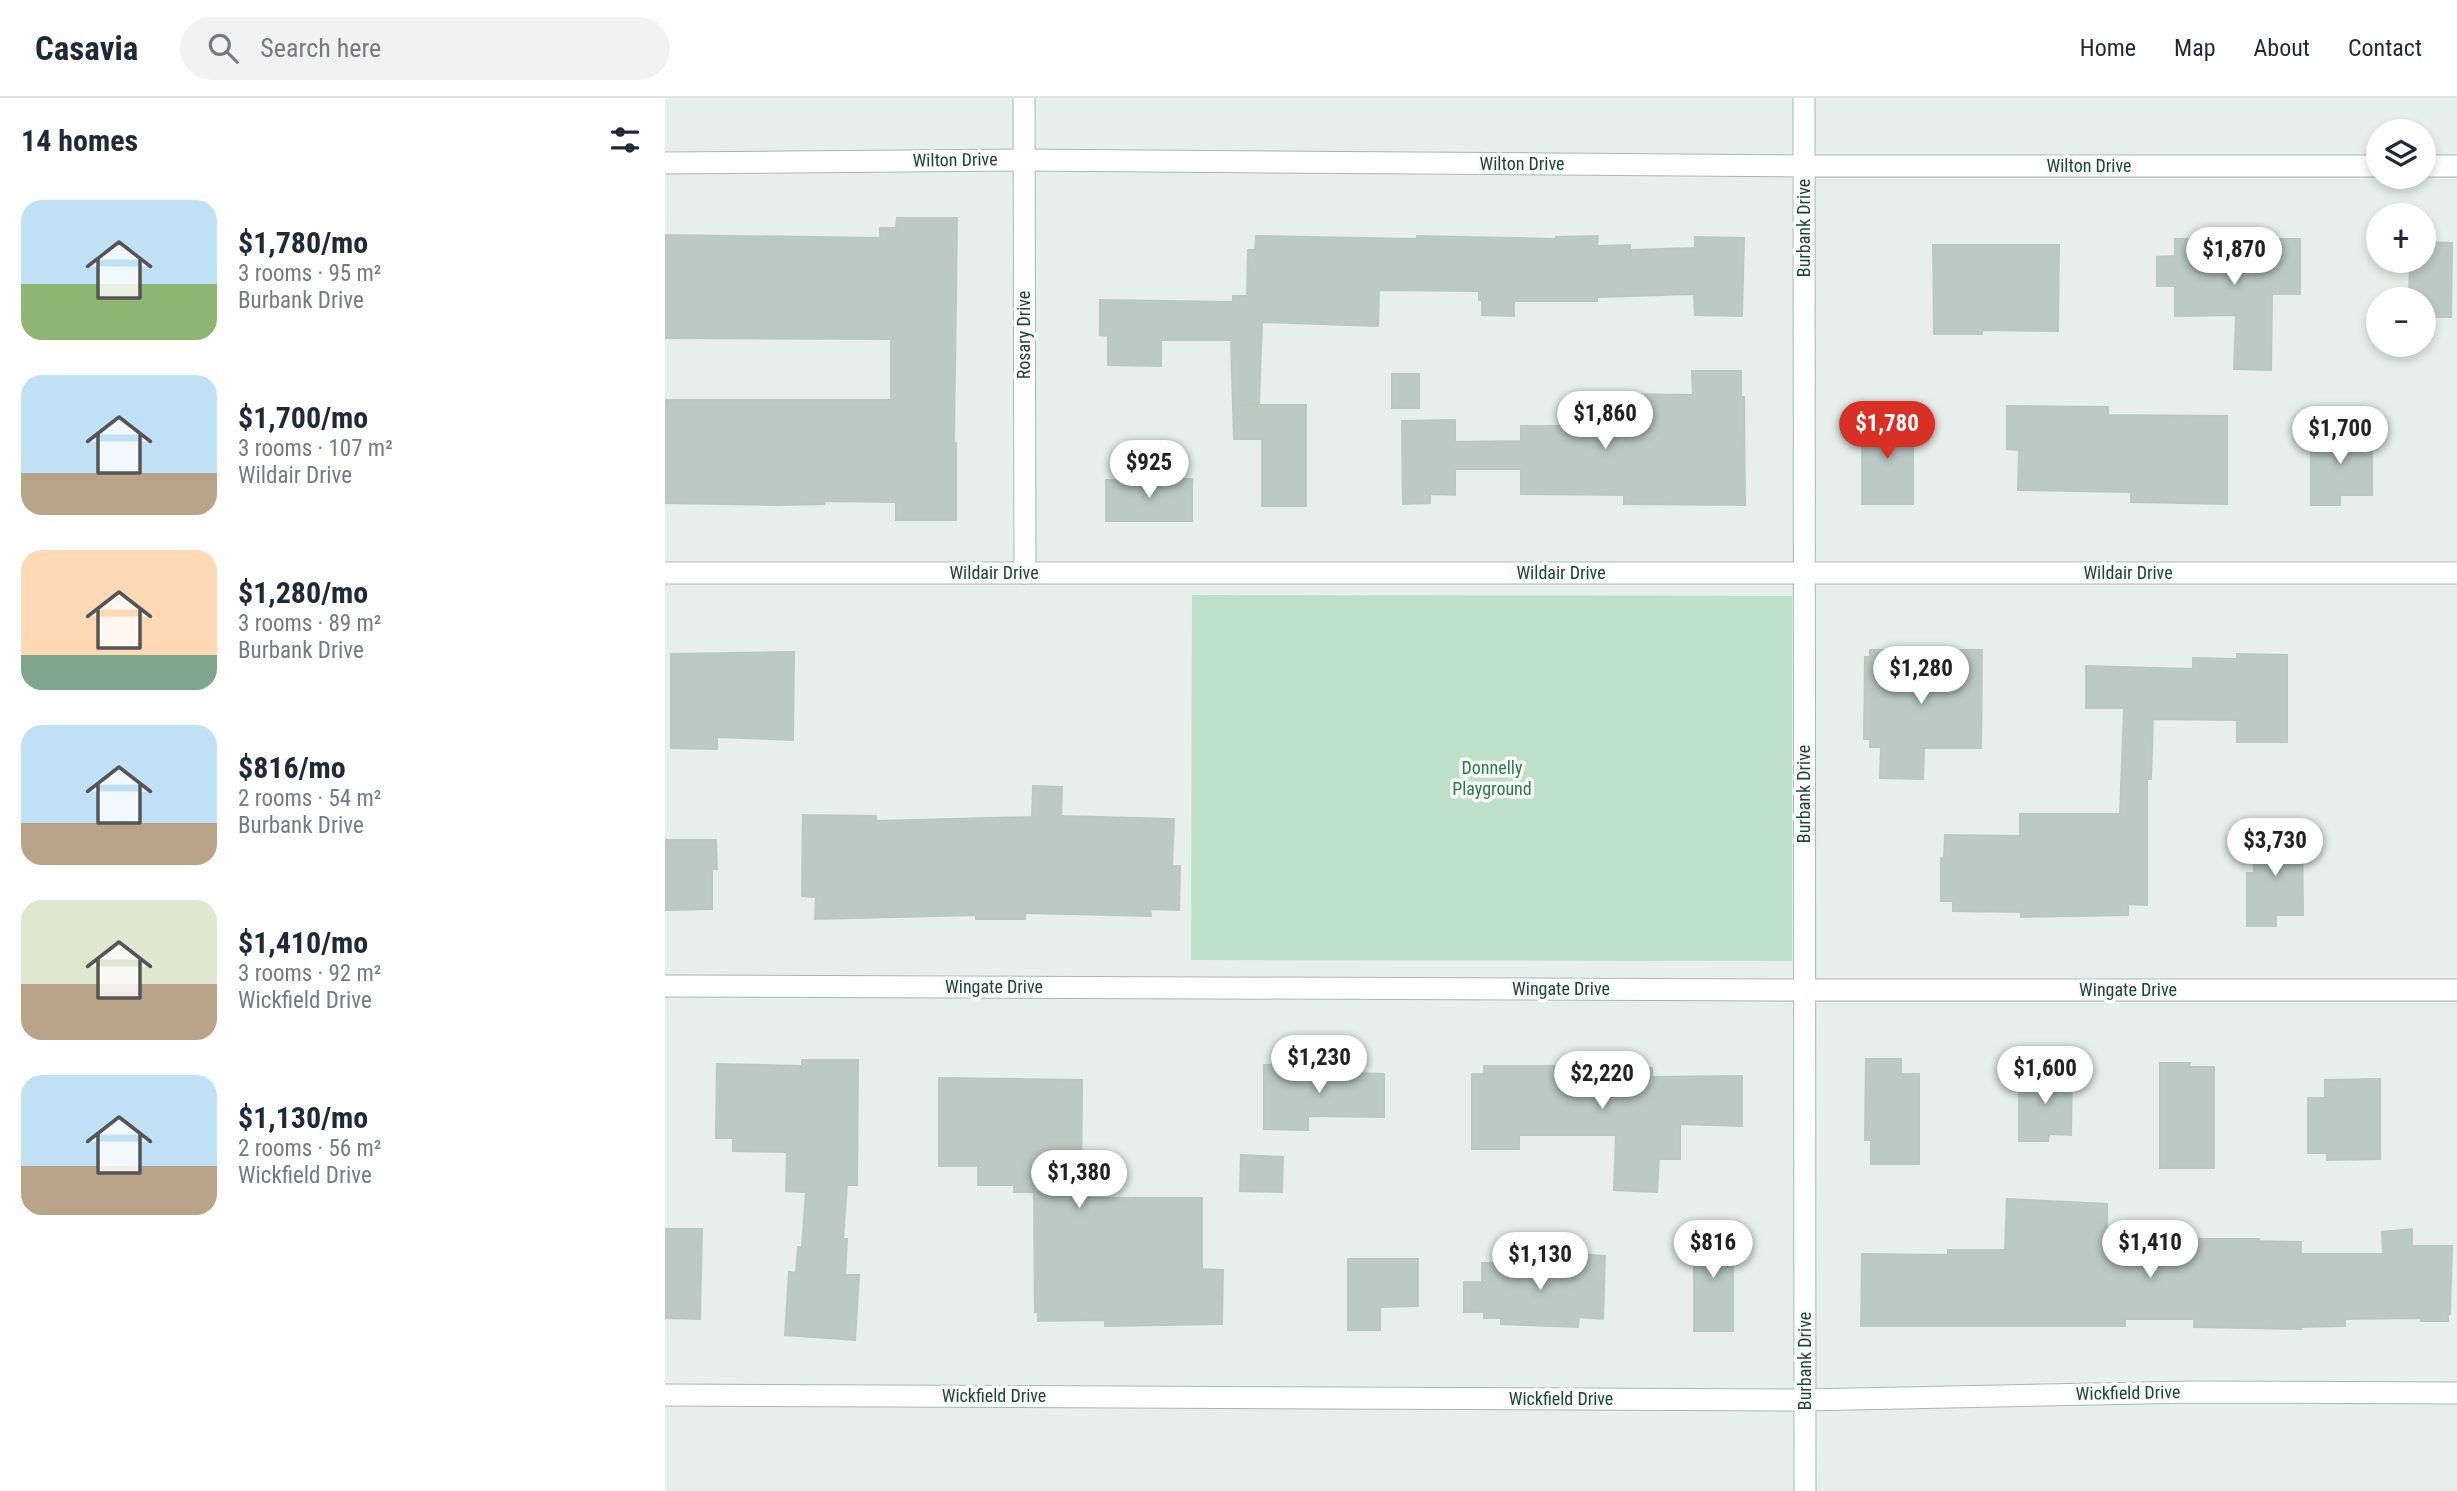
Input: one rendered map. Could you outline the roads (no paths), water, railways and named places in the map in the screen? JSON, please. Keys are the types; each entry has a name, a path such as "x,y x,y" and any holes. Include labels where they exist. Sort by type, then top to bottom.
{"street":[{"name":"Rosary Drive","path":"1024,98 1025,573"},
{"name":"Burbank Drive","path":"1804,98 1805,1491"},
{"name":"Wilton Drive","path":"665,163 1023,160 1804,166 2366,166"},
{"path":"2436,166 2457,166"},
{"name":"Wildair Drive","path":"665,573 2457,573"},
{"name":"Wingate Drive","path":"665,986 2457,990"},
{"name":"Wickfield Drive","path":"665,1395 1805,1400 2193,1392 2457,1393"}],"park label":[{"name":"Donnelly Playground","path":"1492,778"}]}
